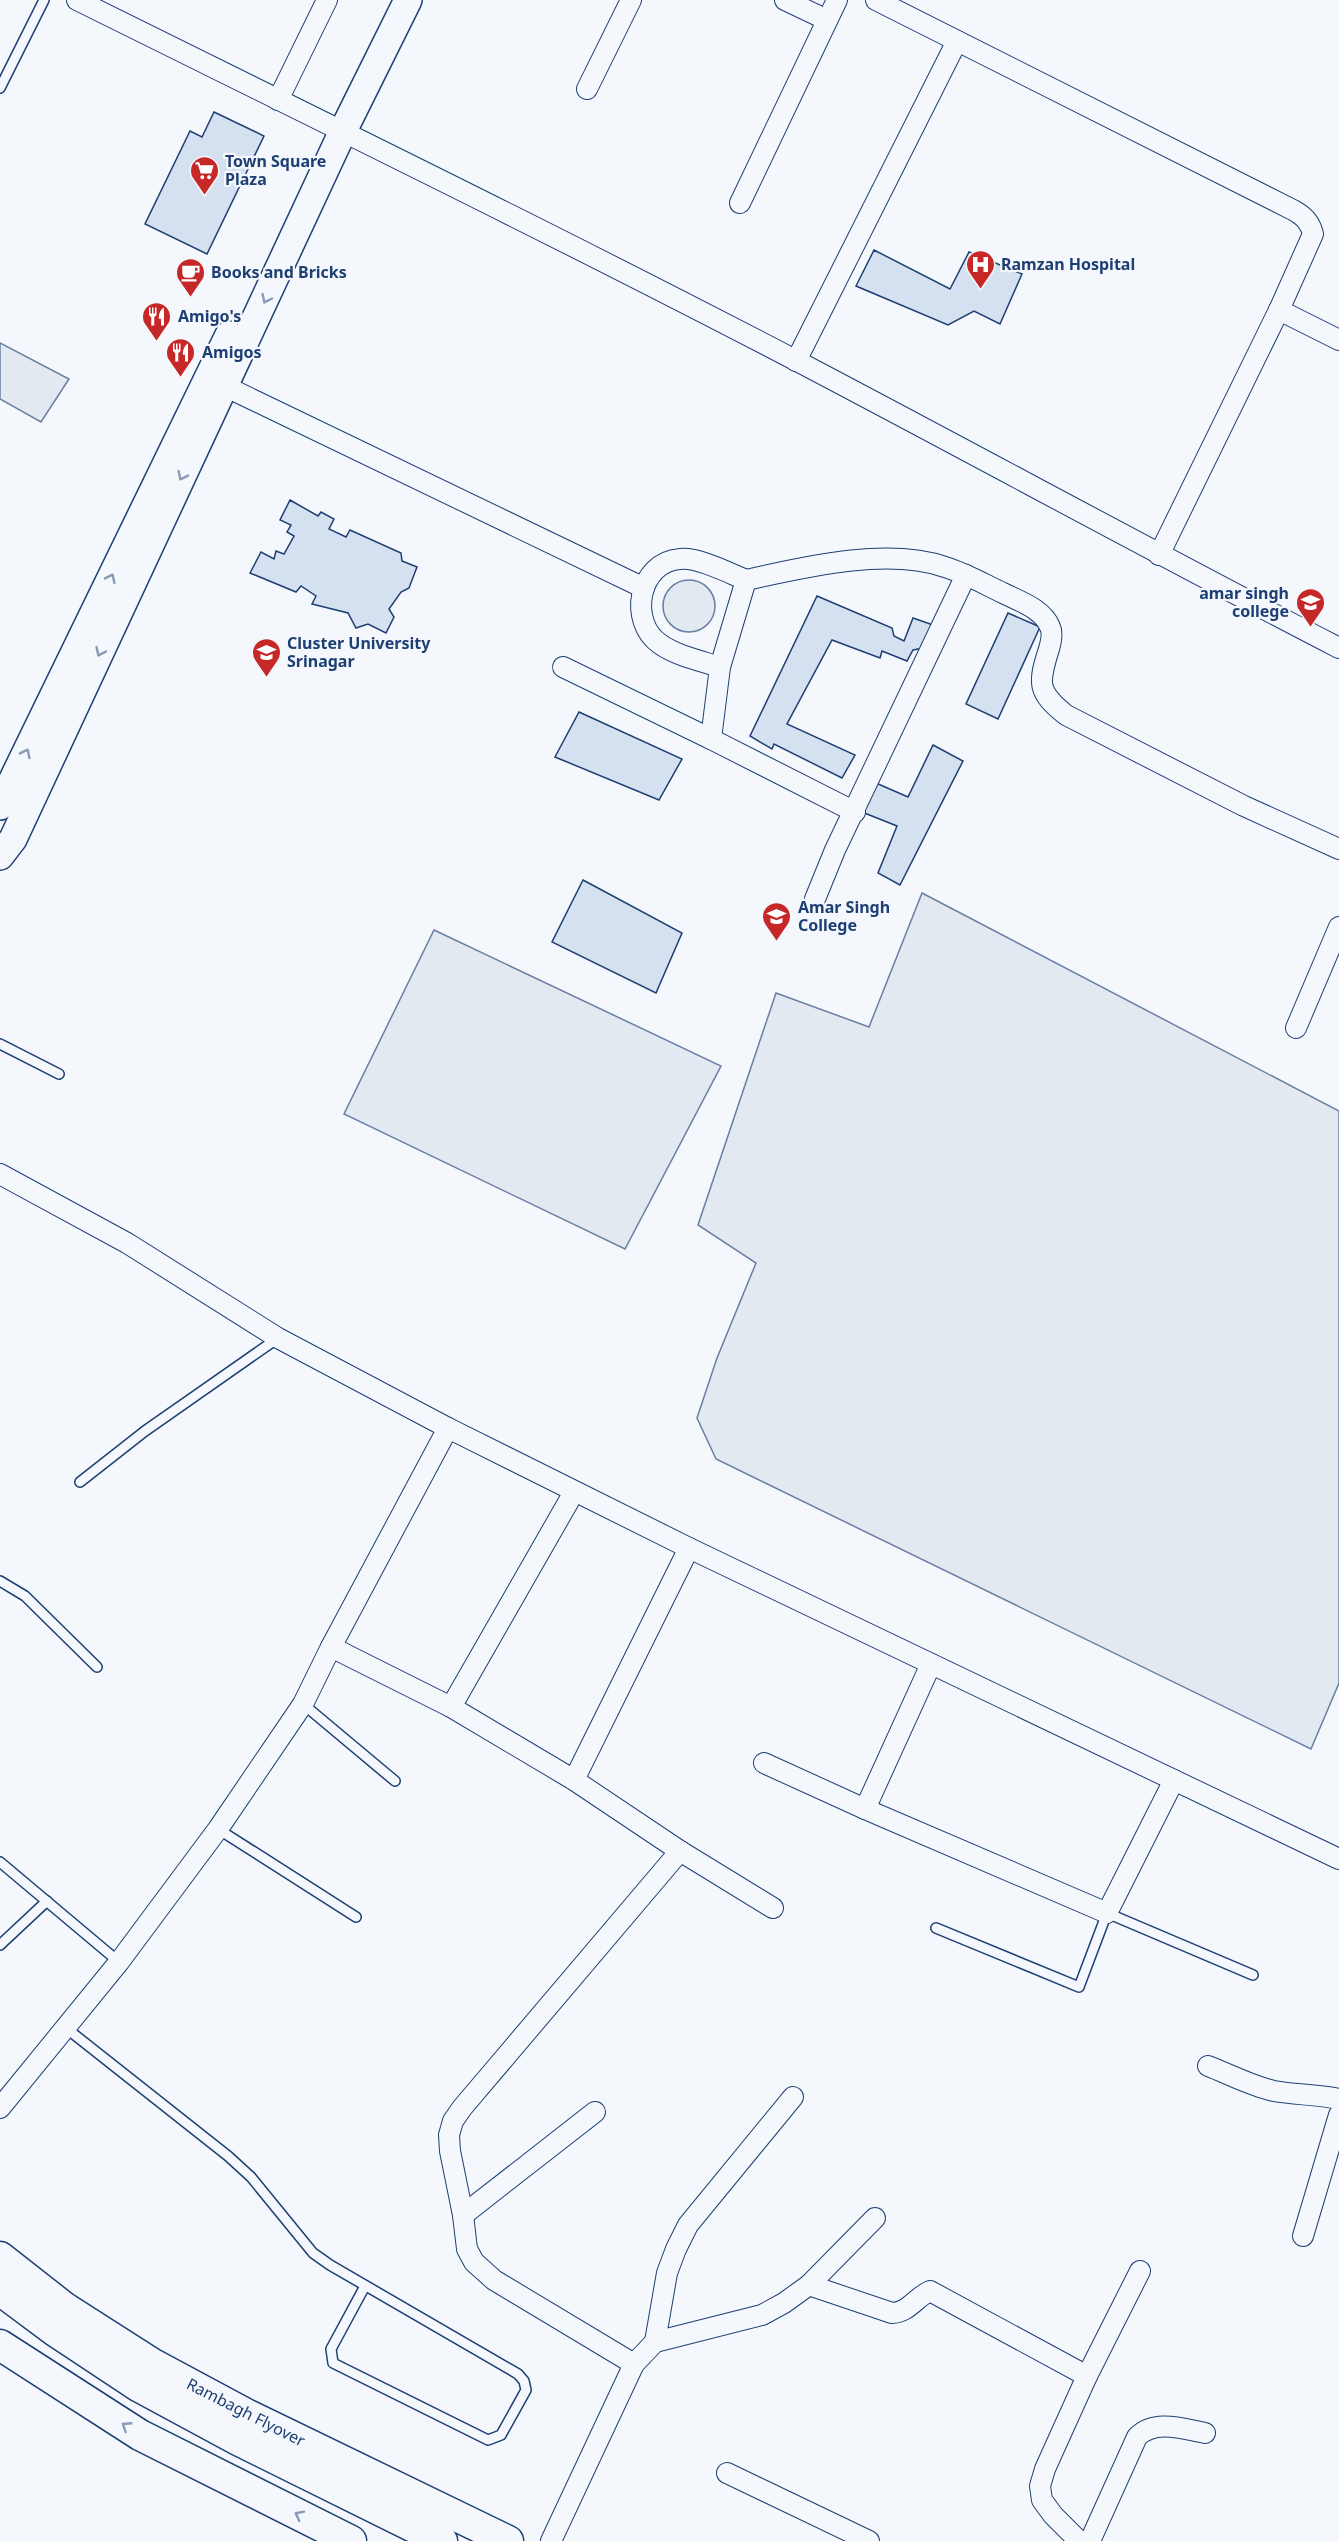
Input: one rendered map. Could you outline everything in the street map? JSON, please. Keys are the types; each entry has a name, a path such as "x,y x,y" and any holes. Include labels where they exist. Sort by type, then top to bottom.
{"main road":[{"name":"Rambagh Flyover","path":"0,2257 65,2308 151,2363 246,2414 508,2541"},
{"path":"0,2269 133,2366 268,2442 472,2541"},
{"name":"Rambagh Flyover","path":"0,2290 55,2331 138,2386 248,2445 442,2541"},
{"path":"0,2345 140,2435 351,2541"}],"street":[{"path":"76,0 336,128 796,361 1159,555 1339,648"},
{"path":"278,100 327,0"},
{"path":"4,841 336,128 390,0"},
{"path":"336,128 408,0"},
{"path":"587,89 632,0"},
{"path":"786,0 827,20"},
{"path":"740,203 837,0"},
{"path":"876,0 1301,214 1306,219 1313,234 1279,310 1159,555"},
{"path":"796,361 957,41"},
{"path":"1279,310 1339,340"},
{"path":"217,382 644,588"},
{"path":"0,806 217,382"},
{"path":"720,667 672,651 651,636 643,625 640,613 644,588 658,568 669,561 690,559 746,580 818,564 883,560 909,560 932,564 966,575 1029,606 1047,621 1051,630 1051,644 1041,677 1042,690 1052,704 1066,715 1244,806 1339,849"},
{"path":"815,899 835,850 966,575"},
{"path":"711,739 720,667 746,580"},
{"path":"563,666 855,812"},
{"path":"1296,1028 1339,927"},
{"path":"0,1174 127,1243 278,1338 448,1428 689,1548 1339,1859"},
{"path":"0,2108 119,1962 218,1828 303,1704 448,1428"},
{"path":"450,1707 574,1492"},
{"path":"574,1780 689,1548"},
{"path":"331,1647 450,1707 574,1780 680,1851 773,1908"},
{"path":"866,1809 931,1664"},
{"path":"764,1763 1107,1913 1174,1780"},
{"path":"634,2364 483,2272 467,2249 449,2135 453,2121 680,1851"},
{"path":"1208,2066 1270,2090 1319,2094 1339,2099"},
{"path":"655,2342 667,2273 688,2225 793,2097"},
{"path":"463,2215 595,2112"},
{"path":"1303,2236 1339,2115"},
{"path":"551,2541 634,2364 655,2342 762,2315 809,2286 874,2218"},
{"path":"1079,2541 1053,2515 1042,2500 1040,2486 1045,2469 1087,2376 1140,2271"},
{"path":"809,2286 892,2313 900,2313 921,2295 930,2291 1087,2376"},
{"path":"1090,2541 1137,2437 1143,2430 1167,2427 1205,2433"},
{"path":"728,2473 868,2541"}],"lane":[{"path":"0,88 44,0"},
{"path":"0,1044 59,1074"},
{"path":"80,1482 145,1431 278,1338"},
{"path":"0,1581 25,1596 97,1667"},
{"path":"303,1704 395,1781"},
{"path":"218,1828 356,1917"},
{"path":"0,1862 119,1962"},
{"path":"0,1945 47,1901"},
{"path":"936,1928 1079,1987 1107,1913 1253,1975"},
{"path":"66,2028 228,2156 251,2177 313,2253 365,2286 518,2374 524,2381 526,2390 501,2435 488,2440 333,2363 331,2349 365,2286"}],"shaded area":[{"path":"0,343 69,379 41,422 0,399"},
{"path":"684,580 694,580 708,587 715,606 708,625 694,632 684,632 674,628 667,621 663,611 663,601 667,591 674,584"},
{"path":"922,893 1339,1111 1339,1683 1311,1749 716,1459 697,1418 717,1358 756,1263 698,1225 776,993 869,1027"},
{"path":"434,930 721,1066 625,1249 344,1114"}],"building":[{"path":"214,112 264,136 207,254 145,224 190,131 202,137"},
{"path":"874,250 950,289 969,252 1022,274 1000,324 974,311 948,325 856,286"},
{"path":"290,500 318,516 321,512 334,519 329,529 346,537 350,530 401,553 402,561 417,567 409,588 401,592 389,609 394,617 386,633 368,624 356,628 348,613 312,604 316,596 301,586 296,592 250,573 261,552 274,559 276,551 284,554 294,536 287,532 291,525 280,520"},
{"path":"817,596 892,628 894,636 904,641 913,618 933,625 924,648 913,650 907,661 882,651 880,658 832,640 787,724 855,755 842,778 774,744 772,749 750,736"},
{"path":"1008,613 1040,627 998,719 966,704"},
{"path":"579,712 682,759 659,800 555,757"},
{"path":"933,745 963,761 900,885 878,873 897,826 862,812 876,783 908,797"},
{"path":"583,880 682,933 656,993 552,942"}],"place":[{"name":"Town Square Plaza","path":"204,196"},
{"name":"Ramzan Hospital","path":"980,290"},
{"name":"Books and Bricks","path":"190,298"},
{"name":"Amigo's","path":"157,342"},
{"name":"Amigos","path":"181,378"},
{"name":"amar singh college","path":"1310,628"},
{"name":"Cluster University Srinagar","path":"266,678"},
{"name":"Amar Singh College","path":"777,942"}]}
